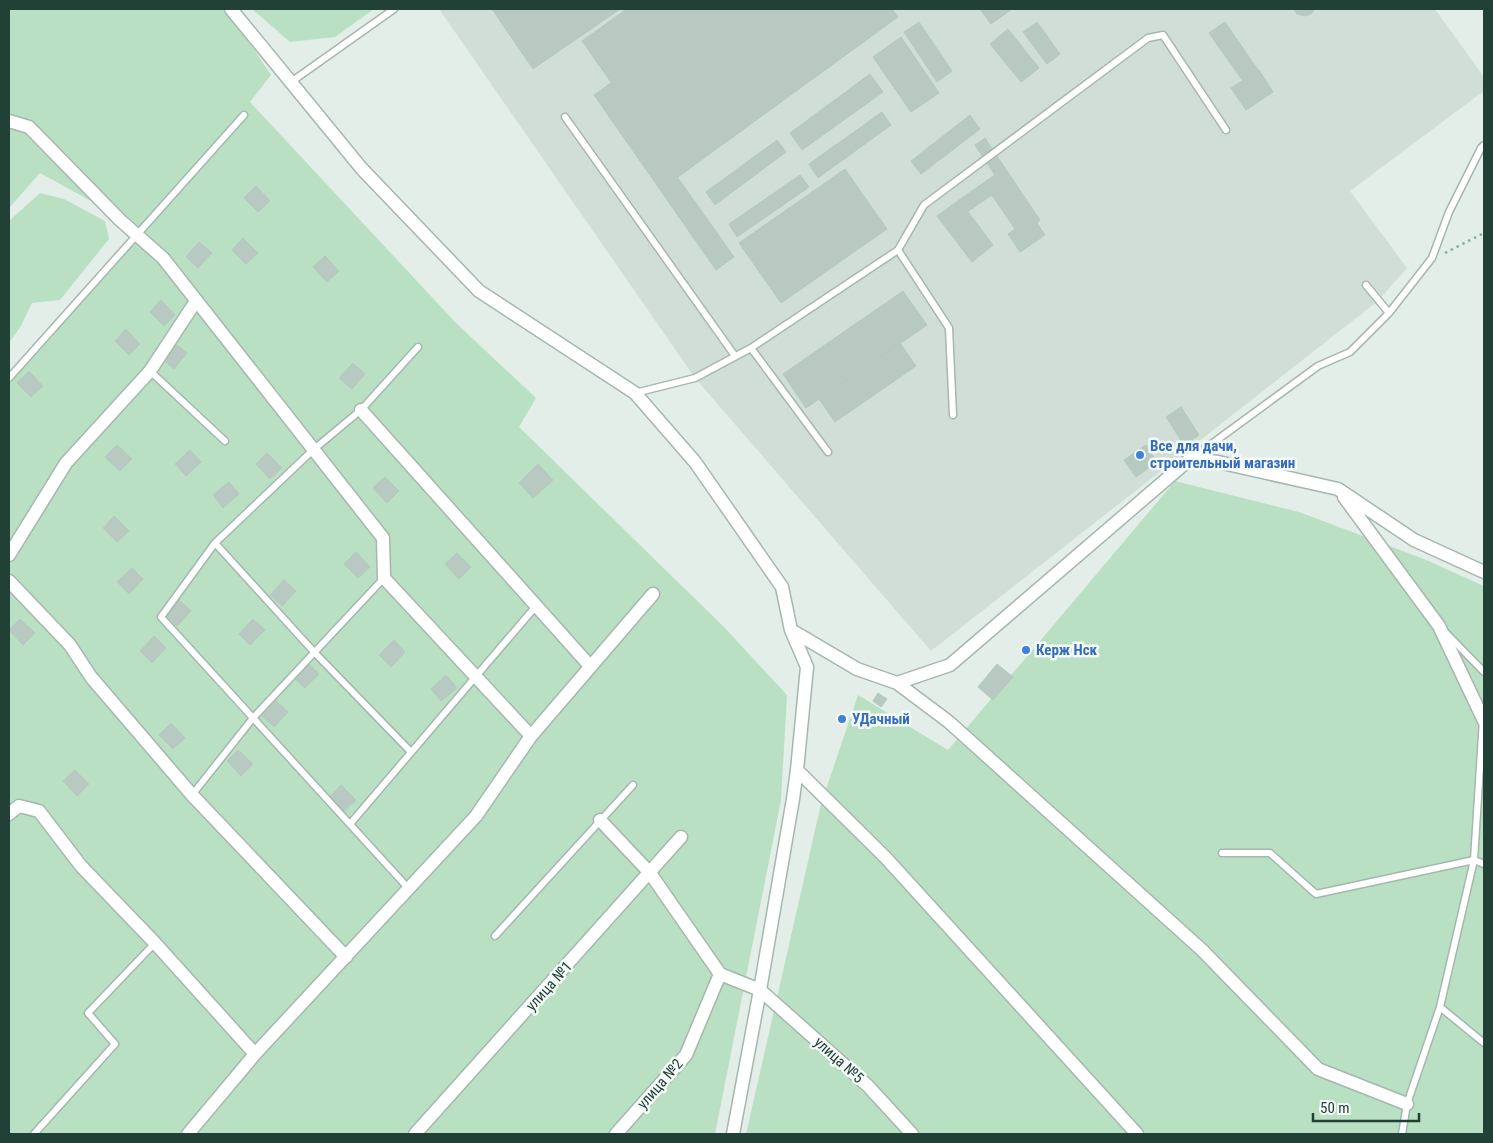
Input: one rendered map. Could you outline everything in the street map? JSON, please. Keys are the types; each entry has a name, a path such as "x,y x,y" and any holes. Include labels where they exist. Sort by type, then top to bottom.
{"street":[{"path":"231,9 362,169 479,291 635,393 695,462 782,587 791,630 807,667 797,770 760,990 733,1134"},
{"path":"9,122 28,127 136,234 163,258 383,538 384,578 531,736"},
{"path":"9,554 66,463 150,371 196,301"},
{"path":"361,410 590,666"},
{"path":"897,683 950,665 1190,459 1218,462 1338,489 1414,540 1484,572"},
{"path":"1338,489 1439,626 1483,720"},
{"path":"9,581 70,645 91,677 192,795 346,957"},
{"path":"188,1134 255,1054 476,816 531,736 653,594"},
{"path":"791,630 856,669 897,683 949,722 1202,950 1318,1069 1407,1104"},
{"path":"797,770 886,858 1137,1134"},
{"path":"9,814 19,806 39,811 81,866 255,1054"},
{"path":"600,820 650,873 720,974"},
{"name":"улица №1","path":"415,1134 681,837"},
{"name":"улица №5","path":"720,974 760,990 868,1086 912,1134"},
{"name":"улица №2","path":"616,1134 686,1055 720,974"}],"lane":[{"path":"291,82 394,9"},
{"path":"635,393 695,378 751,348 898,250 924,205 1148,38 1163,35 1226,130"},
{"path":"9,378 244,115"},
{"path":"565,117 735,356"},
{"path":"1190,459 1318,366 1350,352 1388,313 1432,258 1449,212 1484,145"},
{"path":"898,250 949,328 953,415"},
{"path":"1366,285 1388,313"},
{"path":"409,889 161,617 215,543 313,450 361,410 418,347"},
{"path":"751,348 828,452"},
{"path":"150,371 225,441"},
{"path":"215,543 315,653 411,752"},
{"path":"192,795 253,718 384,578"},
{"path":"350,824 536,606"},
{"path":"1439,626 1484,672"},
{"path":"1402,1134 1407,1104 1440,1007 1474,860 1483,720"},
{"path":"495,936 633,785"},
{"path":"1222,853 1270,853 1316,894 1474,860 1484,864"},
{"path":"34,1134 115,1044 88,1012 154,943"},
{"path":"1440,1007 1484,1044"}],"path":[{"path":"1432,258 1484,233"}],"shaded area":[{"path":"439,9 1435,9 1484,77 1484,91 1350,191 1407,268 1378,301 931,651 695,378"}],"green space":[{"path":"9,9 227,9 271,75 250,102 456,323 536,398 519,427 724,627 787,695 781,800 715,1134 9,1134 9,373 140,228 40,173 9,208"},
{"path":"252,9 374,9 335,37 290,42"},
{"path":"40,193 64,199 105,221 109,239 60,300 32,303 21,326 9,343 9,221"},
{"path":"1175,481 1299,512 1424,559 1484,586 1484,1134 746,1134 821,804 858,695 948,750"}],"building":[{"path":"492,9 620,9 533,69"},
{"path":"627,9 892,9 898,17 678,177 582,41"},
{"path":"980,9 1012,9 991,24"},
{"path":"1294,9 1314,9 1312,13 1305,16 1297,14"},
{"path":"919,22 952,71 937,82 904,32"},
{"path":"1037,22 1060,54 1047,64 1023,32"},
{"path":"1225,22 1258,70 1243,81 1209,33"},
{"path":"1008,29 1039,68 1021,82 990,44"},
{"path":"901,37 939,93 911,112 873,57"},
{"path":"1259,70 1273,92 1246,110 1231,88"},
{"path":"870,74 883,92 802,150 790,133"},
{"path":"611,83 734,257 716,270 594,95"},
{"path":"882,112 891,125 818,178 809,164"},
{"path":"970,115 980,129 921,174 911,161"},
{"path":"985,138 1040,220 1037,223 1045,235 1020,252 1008,234 1015,229 992,195 967,212 959,200 995,175 975,145"},
{"path":"777,140 786,152 715,205 706,192"},
{"path":"845,169 887,229 781,303 739,243"},
{"path":"800,175 809,187 737,237 729,224"},
{"path":"256,186 270,201 258,212 244,198"},
{"path":"959,200 993,245 972,262 937,216"},
{"path":"243,238 258,253 246,264 232,250"},
{"path":"199,242 212,253 198,268 186,257"},
{"path":"325,256 339,271 327,282 313,267"},
{"path":"903,291 927,325 806,408 783,374"},
{"path":"161,300 175,315 164,326 150,312"},
{"path":"126,329 140,344 129,355 115,341"},
{"path":"174,343 187,353 174,369 161,358"},
{"path":"900,343 916,366 835,422 819,399"},
{"path":"353,363 365,374 352,389 339,378"},
{"path":"29,371 43,386 31,397 17,383"},
{"path":"1181,407 1199,435 1184,445 1166,417"},
{"path":"117,445 132,459 120,471 105,457"},
{"path":"1146,445 1157,462 1136,477 1124,460"},
{"path":"190,450 201,462 186,476 175,464"},
{"path":"267,453 282,468 270,479 256,464"},
{"path":"538,464 553,480 533,498 519,483"},
{"path":"385,477 399,491 387,503 373,488"},
{"path":"229,482 239,494 223,508 213,495"},
{"path":"114,516 129,531 117,542 103,528"},
{"path":"356,552 370,567 358,578 344,564"},
{"path":"457,553 471,567 459,579 445,564"},
{"path":"132,568 143,579 129,594 117,582"},
{"path":"284,580 296,591 282,606 270,595"},
{"path":"179,600 191,611 177,626 165,614"},
{"path":"20,619 35,633 23,645 9,630"},
{"path":"253,619 265,630 250,645 239,634"},
{"path":"154,636 166,648 152,663 140,651"},
{"path":"394,640 405,652 391,667 379,655"},
{"path":"307,662 319,674 305,688 293,677"},
{"path":"997,664 1013,677 993,700 978,687"},
{"path":"446,675 457,688 441,701 431,689"},
{"path":"878,693 887,699 881,707 873,701"},
{"path":"276,701 288,712 274,727 262,716"},
{"path":"171,723 185,738 173,749 159,735"},
{"path":"238,750 253,764 241,776 227,761"},
{"path":"75,770 89,784 77,796 63,781"},
{"path":"341,785 356,800 344,811 330,797"}],"place":[{"name":"Все для дачи, строительный магазин","path":"1140,455"},
{"name":"Керж Нск","path":"1026,650"},
{"name":"УДачный","path":"842,719"}]}
